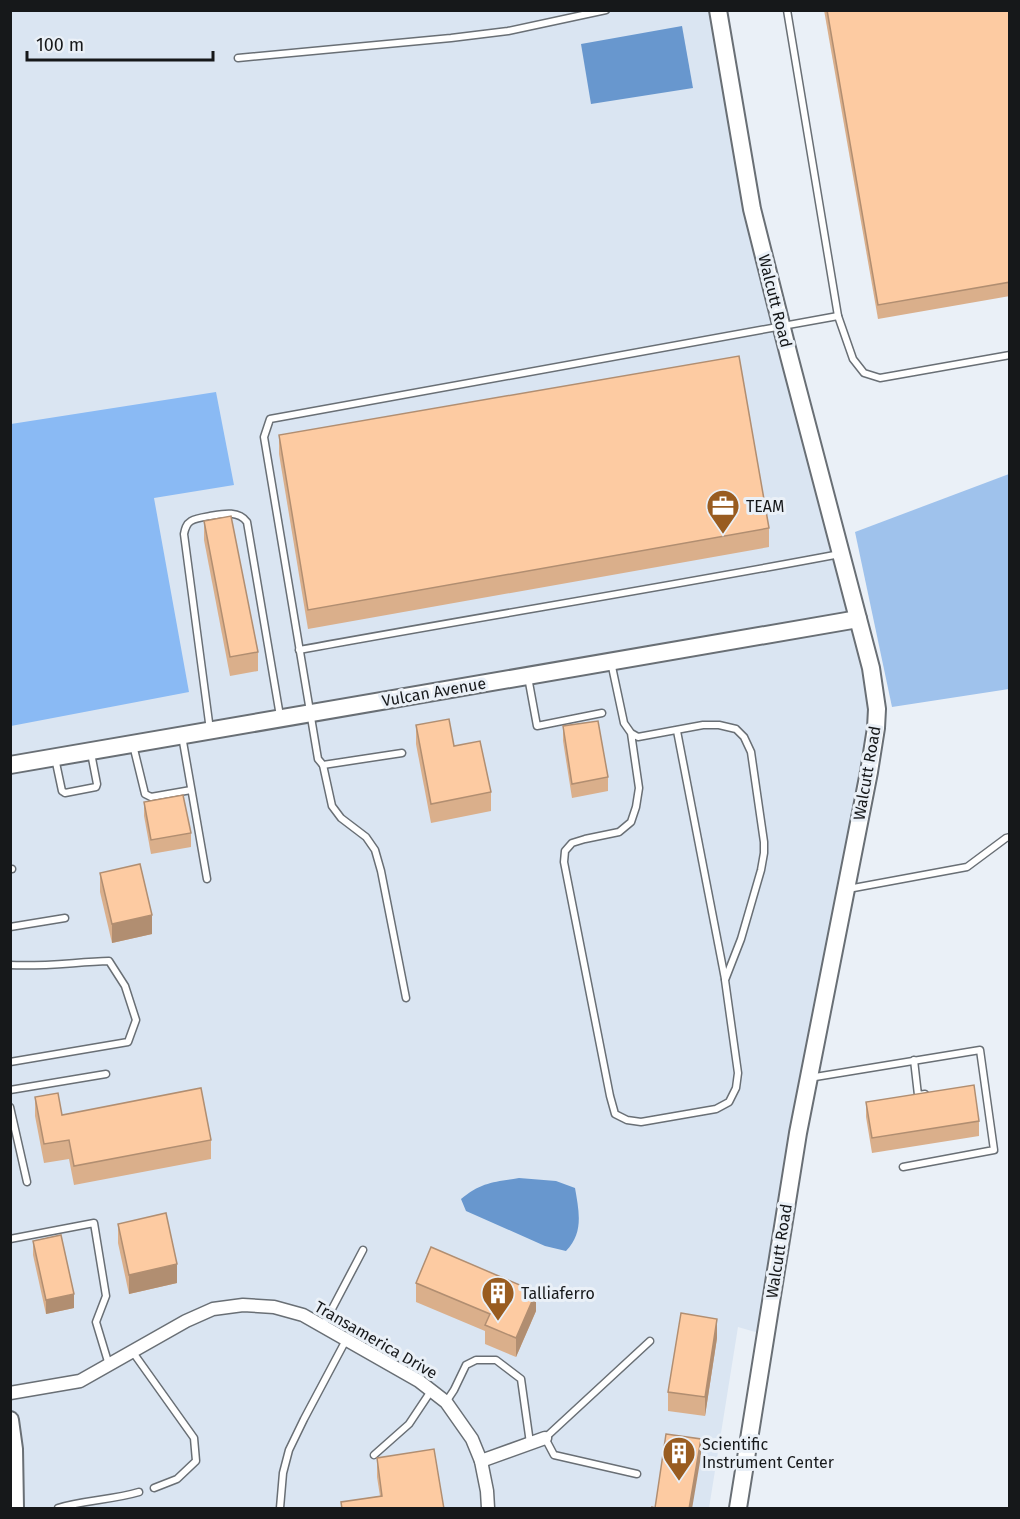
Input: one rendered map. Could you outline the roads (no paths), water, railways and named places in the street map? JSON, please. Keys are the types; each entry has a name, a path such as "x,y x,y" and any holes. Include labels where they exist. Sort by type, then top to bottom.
{"street":[{"name":"Walcutt Road","path":"718,10 745,176 782,328 871,668 877,709 869,772 796,1145 738,1509"},
{"name":"Vulcan Avenue","path":"10,765 858,619"},
{"name":"Transamerica Drive","path":"10,1393 80,1381 186,1321 213,1309 243,1305 274,1307 303,1316 323,1327 419,1381 446,1402 472,1439 481,1461 488,1509"},
{"path":"10,1420 15,1509"},
{"path":"481,1461 545,1438"}],"lane":[{"path":"238,58 508,31 606,10"},
{"path":"787,10 838,316 853,359 864,373 880,378 1010,355"},
{"path":"406,998 375,850 366,837 340,818 332,806 323,765 318,759 264,437 270,419 782,328 838,316"},
{"path":"210,731 184,541 186,526 197,518 227,514 243,517 247,522 281,719"},
{"path":"299,650 841,554"},
{"path":"611,662 624,723 631,733 638,737 719,725 736,729 744,737 751,752 764,853 741,939 725,980"},
{"path":"528,676 537,726 602,713"},
{"path":"631,733 639,788 631,822 619,832 572,843 566,851 564,862 615,1114 627,1120 641,1122 716,1109 729,1102 736,1088 738,1073 725,980 677,731"},
{"path":"182,736 207,879"},
{"path":"133,744 145,794 151,797 191,790"},
{"path":"55,757 62,791 65,793 96,787 91,751"},
{"path":"323,765 402,753"},
{"path":"845,890 967,867 1010,837"},
{"path":"10,927 65,918"},
{"path":"10,965 31,966 109,961 125,986 136,1020 128,1042 10,1062"},
{"path":"809,1078 980,1050 994,1150 903,1167"},
{"path":"914,1060 918,1095 929,1093"},
{"path":"10,1090 105,1074"},
{"path":"974,1085 985,1083"},
{"path":"10,1107 27,1182"},
{"path":"10,1239 94,1223 106,1296 96,1322 109,1365"},
{"path":"323,1327 363,1251"},
{"path":"280,1509 283,1473 289,1450 346,1340"},
{"path":"637,1474 554,1455 545,1438 650,1341"},
{"path":"132,1351 194,1438 196,1461 177,1479 154,1488"},
{"path":"446,1402 466,1365 476,1360 496,1360 521,1379 530,1443"},
{"path":"374,1455 409,1424 431,1390"},
{"path":"58,1509 73,1504 128,1496 139,1492"}],"place":[{"name":"TEAM","path":"723,535"},
{"name":"Talliaferro","path":"498,1322"},
{"name":"Scientific Instrument Center","path":"679,1482"}]}
